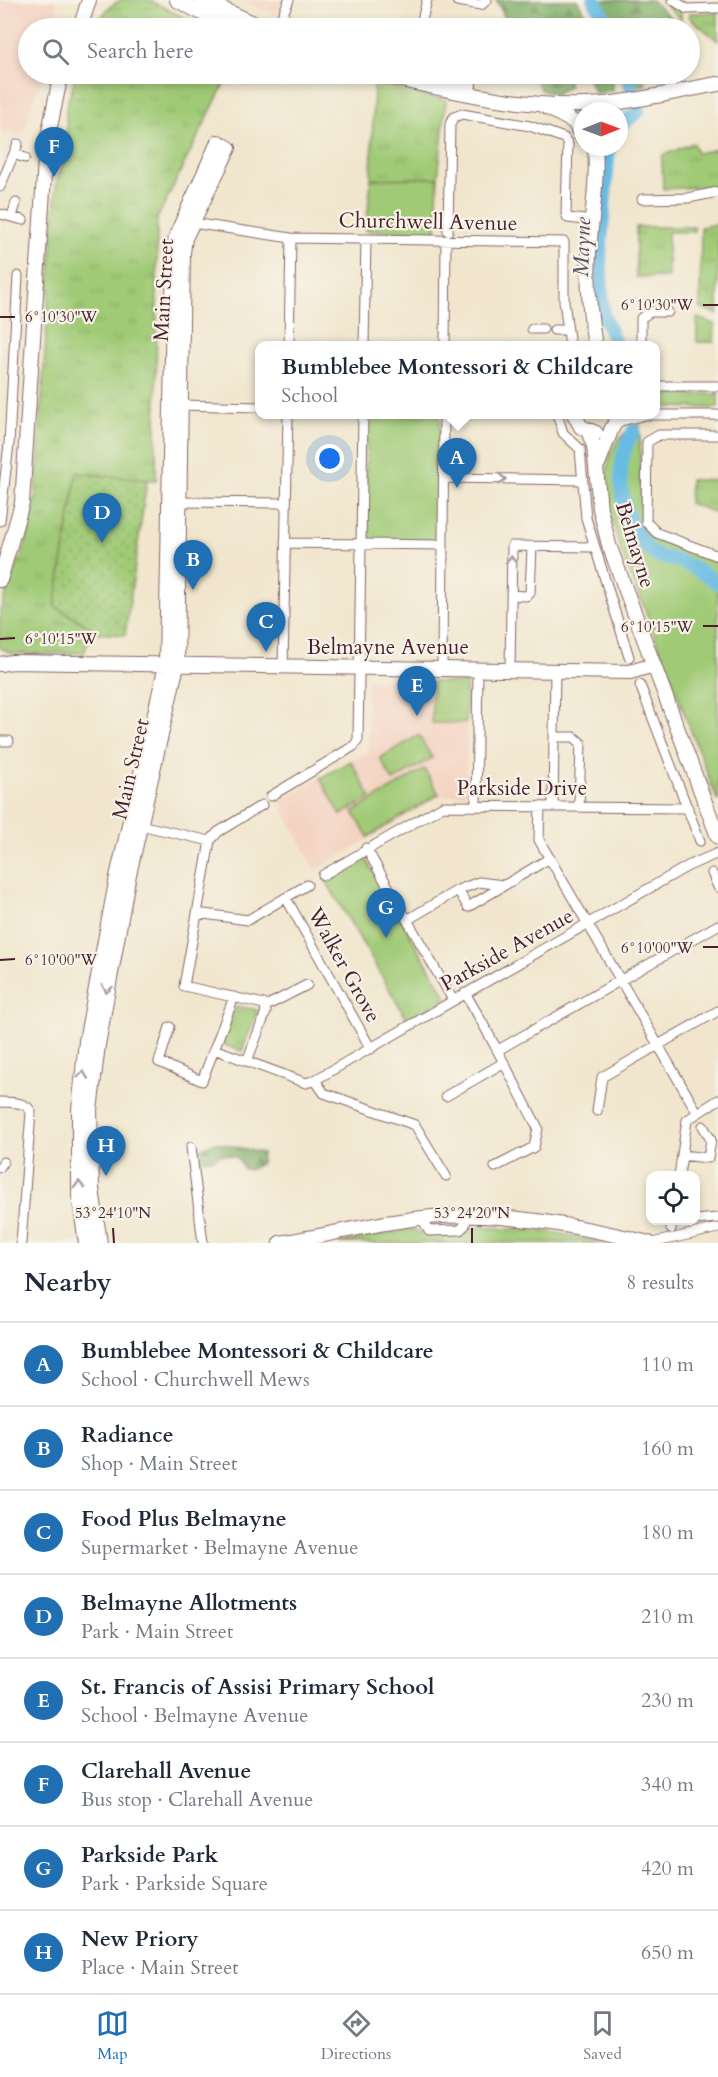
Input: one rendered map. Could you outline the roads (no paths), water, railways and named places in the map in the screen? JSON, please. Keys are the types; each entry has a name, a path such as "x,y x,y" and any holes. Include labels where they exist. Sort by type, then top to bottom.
{"street":[{"path":"177,0 211,18"},
{"path":"203,0 242,18"},
{"path":"281,18 289,0"},
{"path":"422,18 427,0"},
{"path":"457,1 480,5 488,0"},
{"path":"673,0 687,9 718,8"},
{"path":"85,18 94,1"},
{"path":"0,580 18,525 22,503 46,146 59,84"},
{"path":"422,84 485,97 574,107"},
{"path":"464,84 532,103 574,122"},
{"path":"617,102 718,84"},
{"path":"628,104 641,96"},
{"path":"445,341 450,124 454,117 462,114 530,126 564,138 568,144 566,214 568,218 585,220"},
{"path":"0,187 18,144"},
{"name":"Main Street","path":"86,1243 79,1196 85,1110 86,1041 108,920 171,665 174,251 176,236 224,145 185,238 180,502 171,665 117,932 85,1110 92,1189 100,1243"},
{"path":"14,154 25,158"},
{"path":"588,156 590,171 581,283 588,341"},
{"path":"595,156 597,186"},
{"path":"595,341 590,308 589,255 599,156"},
{"path":"642,199 688,198 718,192"},
{"path":"12,217 16,203"},
{"path":"0,213 23,220"},
{"name":"Churchwell Avenue","path":"192,223 291,238 366,239 447,236 564,242 562,277 566,330"},
{"path":"289,341 291,238"},
{"path":"364,341 366,239"},
{"path":"0,521 9,444 18,276"},
{"path":"641,341 641,318 650,312 668,312"},
{"path":"532,329 543,329"},
{"path":"554,330 566,330 569,341"},
{"path":"660,386 718,386"},
{"path":"181,405 255,407"},
{"path":"660,415 718,415"},
{"path":"283,667 288,419"},
{"path":"271,796 354,746 358,740 363,419"},
{"path":"442,668 444,419"},
{"path":"559,419 563,433 580,449 586,518 593,547 629,657"},
{"name":"Belmayne","path":"577,419 581,427 588,431 597,466 603,526 718,837"},
{"path":"588,431 604,432 617,422"},
{"name":"Belmayne","path":"597,466 617,422"},
{"path":"718,435 658,435 650,438 647,442 646,522 657,533 718,556"},
{"path":"444,478 582,480"},
{"path":"180,502 286,503"},
{"path":"285,543 443,545"},
{"path":"510,669 512,546 593,547"},
{"path":"511,595 526,596 532,588 532,546"},
{"name":"Belmayne Avenue","path":"4,662 630,672 654,666"},
{"path":"476,805 478,669"},
{"path":"553,806 555,670"},
{"path":"640,685 700,841"},
{"path":"555,737 574,737 582,743 579,806"},
{"path":"262,805 218,832 210,841 184,986 262,1002 266,1006"},
{"name":"Parkside Drive","path":"324,875 443,806 688,808"},
{"path":"540,806 539,840 659,1046 700,1111"},
{"path":"140,825 210,841"},
{"path":"366,849 453,1000"},
{"name":"Parkside Avenue","path":"315,1080 688,866 718,853"},
{"path":"458,890 468,907 550,858"},
{"path":"712,873 718,887"},
{"path":"407,920 458,890 479,882 503,885"},
{"path":"197,913 248,920 307,885"},
{"name":"Walker Grove","path":"286,898 370,1049"},
{"path":"498,1050 718,925"},
{"path":"247,1061 266,1006 307,986"},
{"path":"465,993 498,1050 503,1064 538,1128 534,1147 495,1167"},
{"path":"170,1027 159,1059 161,1065 202,1081 234,997"},
{"path":"597,1111 602,1077 718,1011"},
{"path":"214,1049 306,1083 315,1080 324,1093 415,1125 446,1176"},
{"path":"446,1096 503,1064"},
{"path":"680,1171 687,1120 718,1100"},
{"path":"0,1102 22,1103 32,1112 21,1243"},
{"path":"682,1155 708,1158 711,1140 703,1126"},
{"path":"191,1148 203,1243"},
{"path":"280,1243 422,1218 466,1216 525,1219 607,1232 650,1243 718,1228"},
{"path":"700,1220 718,1218"}],"waterway":[{"name":"Mayne","path":"594,0 605,18"},
{"name":"Mayne","path":"630,84 631,88"},
{"name":"Mayne","path":"628,119 638,112 638,106"},
{"name":"Mayne","path":"608,156 600,255 603,314 614,341"},
{"name":"Mayne","path":"634,430 626,446 621,469 623,497 631,524 646,547 656,555 688,565 718,583"}],"place":[{"name":"Clarehall Avenue","path":"54,177"},
{"name":"Bumblebee Montessori & Childcare","path":"457,488"},
{"name":"Belmayne Allotments","path":"102,543"},
{"name":"Radiance","path":"193,590"},
{"name":"Food Plus Belmayne","path":"266,652"},
{"name":"St. Francis of Assisi Primary School","path":"417,716"},
{"name":"Parkside Park","path":"386,938"},
{"name":"New Priory","path":"106,1176"}]}
